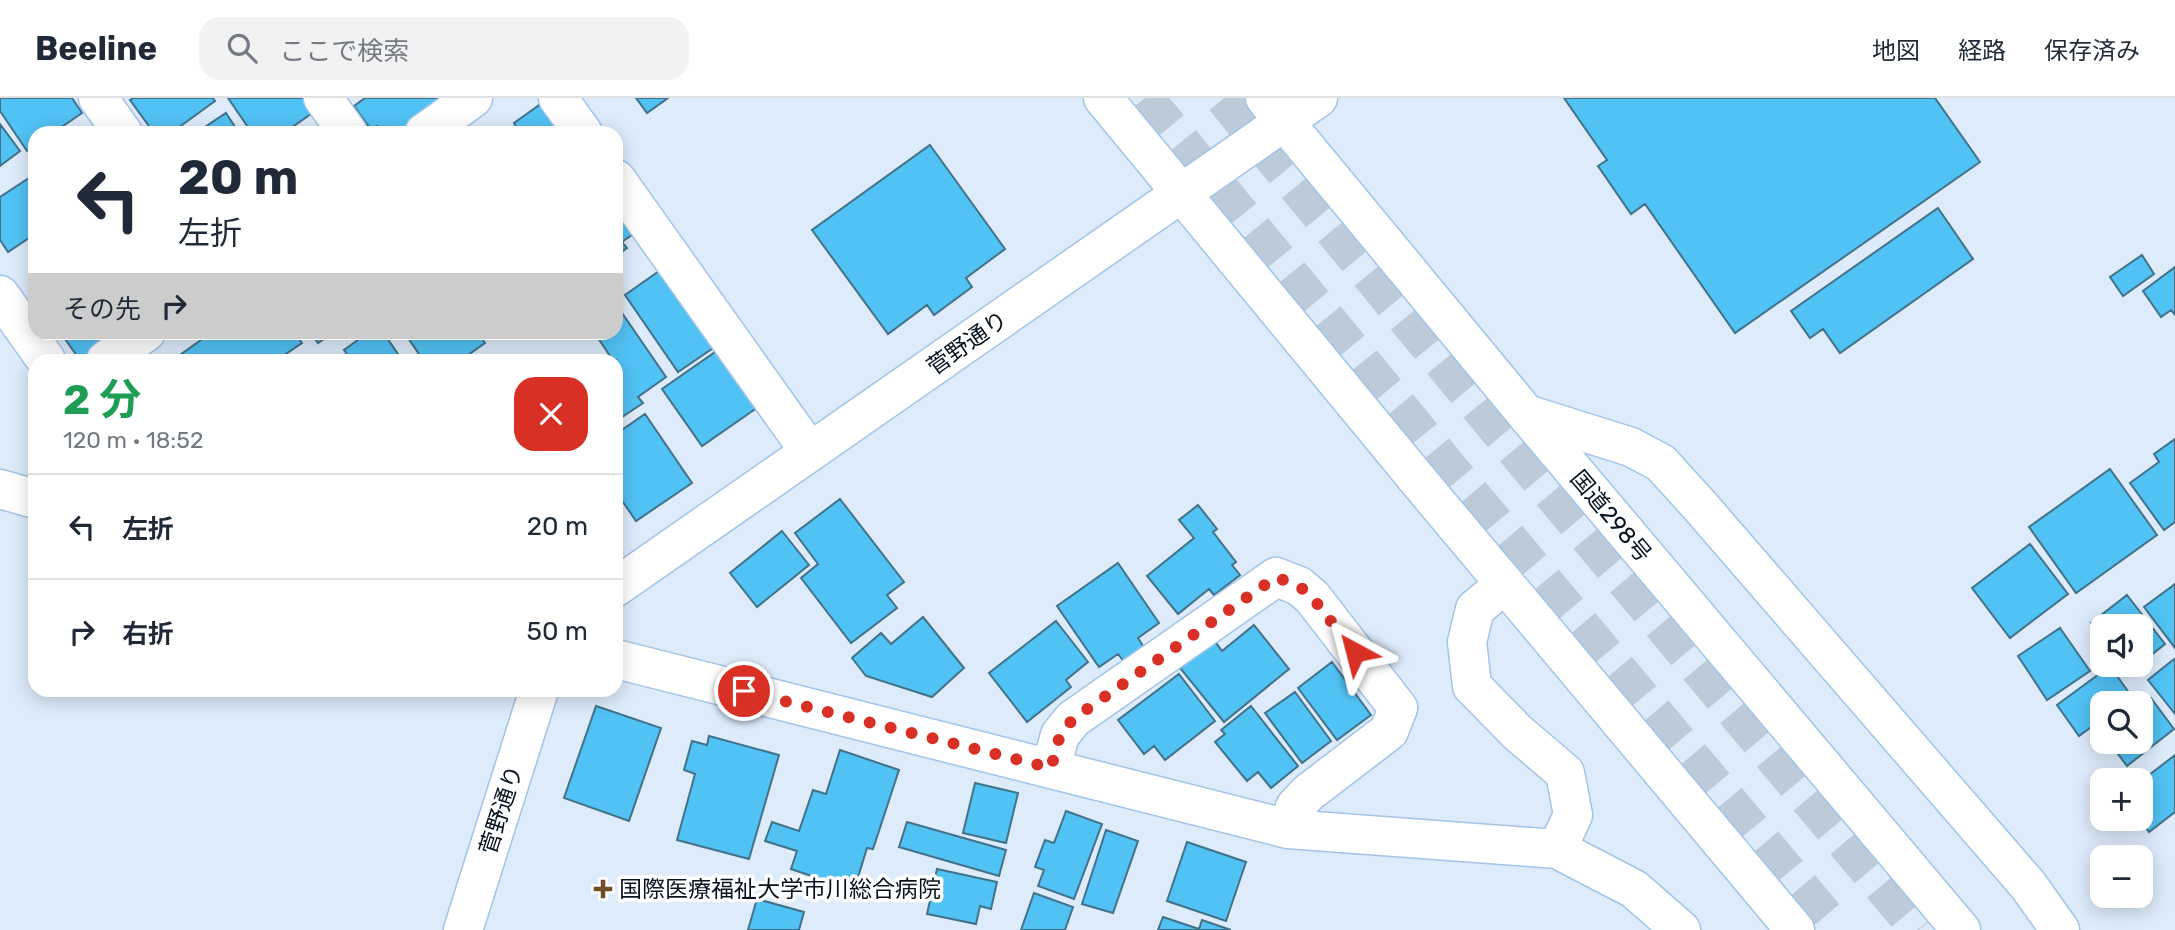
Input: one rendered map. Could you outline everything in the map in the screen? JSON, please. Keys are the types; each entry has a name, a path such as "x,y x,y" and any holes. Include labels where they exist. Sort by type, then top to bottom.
{"main road":[{"path":"98,98 118,126"},
{"path":"323,98 343,126"},
{"path":"434,126 473,98"},
{"path":"558,98 578,126"},
{"path":"1103,98 1787,920"},
{"name":"菅野通り","path":"623,582 1181,194 1275,110 1318,98"},
{"name":"国道298号","path":"1275,110 1526,414 1961,930"},
{"path":"623,189 810,452"},
{"path":"0,295 28,335"},
{"path":"115,354 135,340"},
{"path":"1526,414 1631,447 1661,464 2028,885 2060,930"},
{"path":"0,489 28,497"},
{"path":"1051,768 1060,735 1073,719 1276,577 1299,586 1312,597 1398,708 1389,731 1301,800 1295,807 1289,829"},
{"path":"1505,584 1475,609 1467,642 1472,687 1517,732 1565,773 1573,815 1558,849"},
{"path":"623,661 1289,829 1558,849 1634,889 1681,930"},
{"name":"菅野通り","path":"463,930 537,697"}],"building":[{"path":"0,98 72,98 82,113 63,126 28,126 27,151 0,111"},
{"path":"213,98 215,101 181,126 149,126 130,100"},
{"path":"228,98 306,98 315,111 294,126 247,126"},
{"path":"365,98 444,98 446,101 411,126 368,126 354,106"},
{"path":"636,98 668,98 647,113"},
{"path":"1564,98 1935,98 1980,162 1735,333 1645,204 1631,214 1598,166 1607,160"},
{"path":"545,101 563,126 516,126 514,123"},
{"path":"226,113 234,126 206,126"},
{"path":"0,124 20,151 0,166"},
{"path":"930,145 1005,249 966,278 972,287 934,315 927,305 888,334 812,230"},
{"path":"28,179 28,239 8,252 0,240 0,197"},
{"path":"623,207 639,230 623,241"},
{"path":"1938,208 1973,259 1840,353 1823,329 1810,338 1791,311"},
{"path":"2142,255 2154,274 2123,296 2110,277"},
{"path":"665,267 719,344 678,372 625,295"},
{"path":"2175,267 2175,315 2171,310 2161,317 2143,291"},
{"path":"623,314 666,377 638,397 643,403 623,416 623,354 609,354 599,340 623,340"},
{"path":"66,340 116,340 96,354 76,354"},
{"path":"201,340 300,340 302,343 286,354 181,354"},
{"path":"358,340 388,340 398,354 347,354 344,350"},
{"path":"409,340 483,340 485,343 469,354 419,354"},
{"path":"721,348 761,405 702,446 662,389"},
{"path":"645,414 692,483 636,521 623,502 623,429"},
{"path":"2175,439 2175,522 2164,530 2130,483 2159,462 2154,454"},
{"path":"2110,469 2157,535 2076,593 2029,527"},
{"path":"840,499 904,582 887,595 897,608 851,643 801,578 818,564 795,533"},
{"path":"1198,505 1217,529 1213,532 1236,562 1232,565 1240,575 1214,595 1209,589 1178,614 1147,576 1194,538 1179,520"},
{"path":"782,531 809,565 757,607 730,573"},
{"path":"2030,544 2068,594 2010,638 1972,588"},
{"path":"1118,563 1159,623 1138,638 1145,649 1125,663 1118,654 1099,667 1057,606"},
{"path":"2175,584 2175,648 2153,619 2153,614 2149,614 2144,607"},
{"path":"2127,595 2142,614 2103,614"},
{"path":"923,617 964,668 932,697 866,676 852,658 881,633 891,644"},
{"path":"1056,621 1088,662 1066,680 1071,687 1027,722 989,673"},
{"path":"1254,625 1289,669 1224,722 1180,668 1214,640 1222,651"},
{"path":"2060,628 2090,671 2047,700 2018,656"},
{"path":"2153,629 2165,644 2153,654"},
{"path":"2175,660 2175,714 2148,680"},
{"path":"1332,662 1371,715 1337,740 1298,688"},
{"path":"1179,674 1215,721 1165,760 1154,746 1144,754 1118,720"},
{"path":"2095,677 2118,677 2128,691 2090,691 2090,728 2079,736 2057,705"},
{"path":"1295,692 1331,741 1302,763 1265,713"},
{"path":"2153,701 2174,729 2153,746"},
{"path":"596,706 661,728 629,821 564,798"},
{"path":"1251,706 1298,766 1271,788 1258,772 1247,781 1215,742 1225,734 1221,730"},
{"path":"709,736 779,755 749,859 677,840 695,774 684,770 692,741 707,745"},
{"path":"840,750 899,770 873,849 867,848 856,884 837,878 835,884 791,869 797,851 765,841 772,822 799,831 813,790 826,794"},
{"path":"2118,754 2142,754 2127,766"},
{"path":"2175,755 2175,812 2153,829 2153,772"},
{"path":"975,783 1018,793 1006,843 963,833"},
{"path":"1066,811 1102,824 1074,899 1038,886 1044,870 1035,867 1045,840 1054,843"},
{"path":"907,822 1006,850 999,876 899,847"},
{"path":"1106,830 1138,841 1113,913 1082,904"},
{"path":"1187,842 1246,862 1226,921 1167,901"},
{"path":"937,869 997,882 991,909 980,906 976,924 927,914"},
{"path":"1034,893 1073,907 1065,930 1021,930"},
{"path":"757,899 804,912 799,930 748,930"},
{"path":"1163,917 1199,929 1202,920 1231,930 1158,930"}],"tunnel":[{"path":"1145,98 1448,467 1836,930"},
{"path":"1224,98 1500,432 1919,930"}],"place":[{"name":"国際医療福祉大学市川総合病院","path":"603,889"}],"route":[{"path":"744,691 1051,768 1060,735 1073,719 1276,577 1299,586 1312,597 1355,652"}]}
